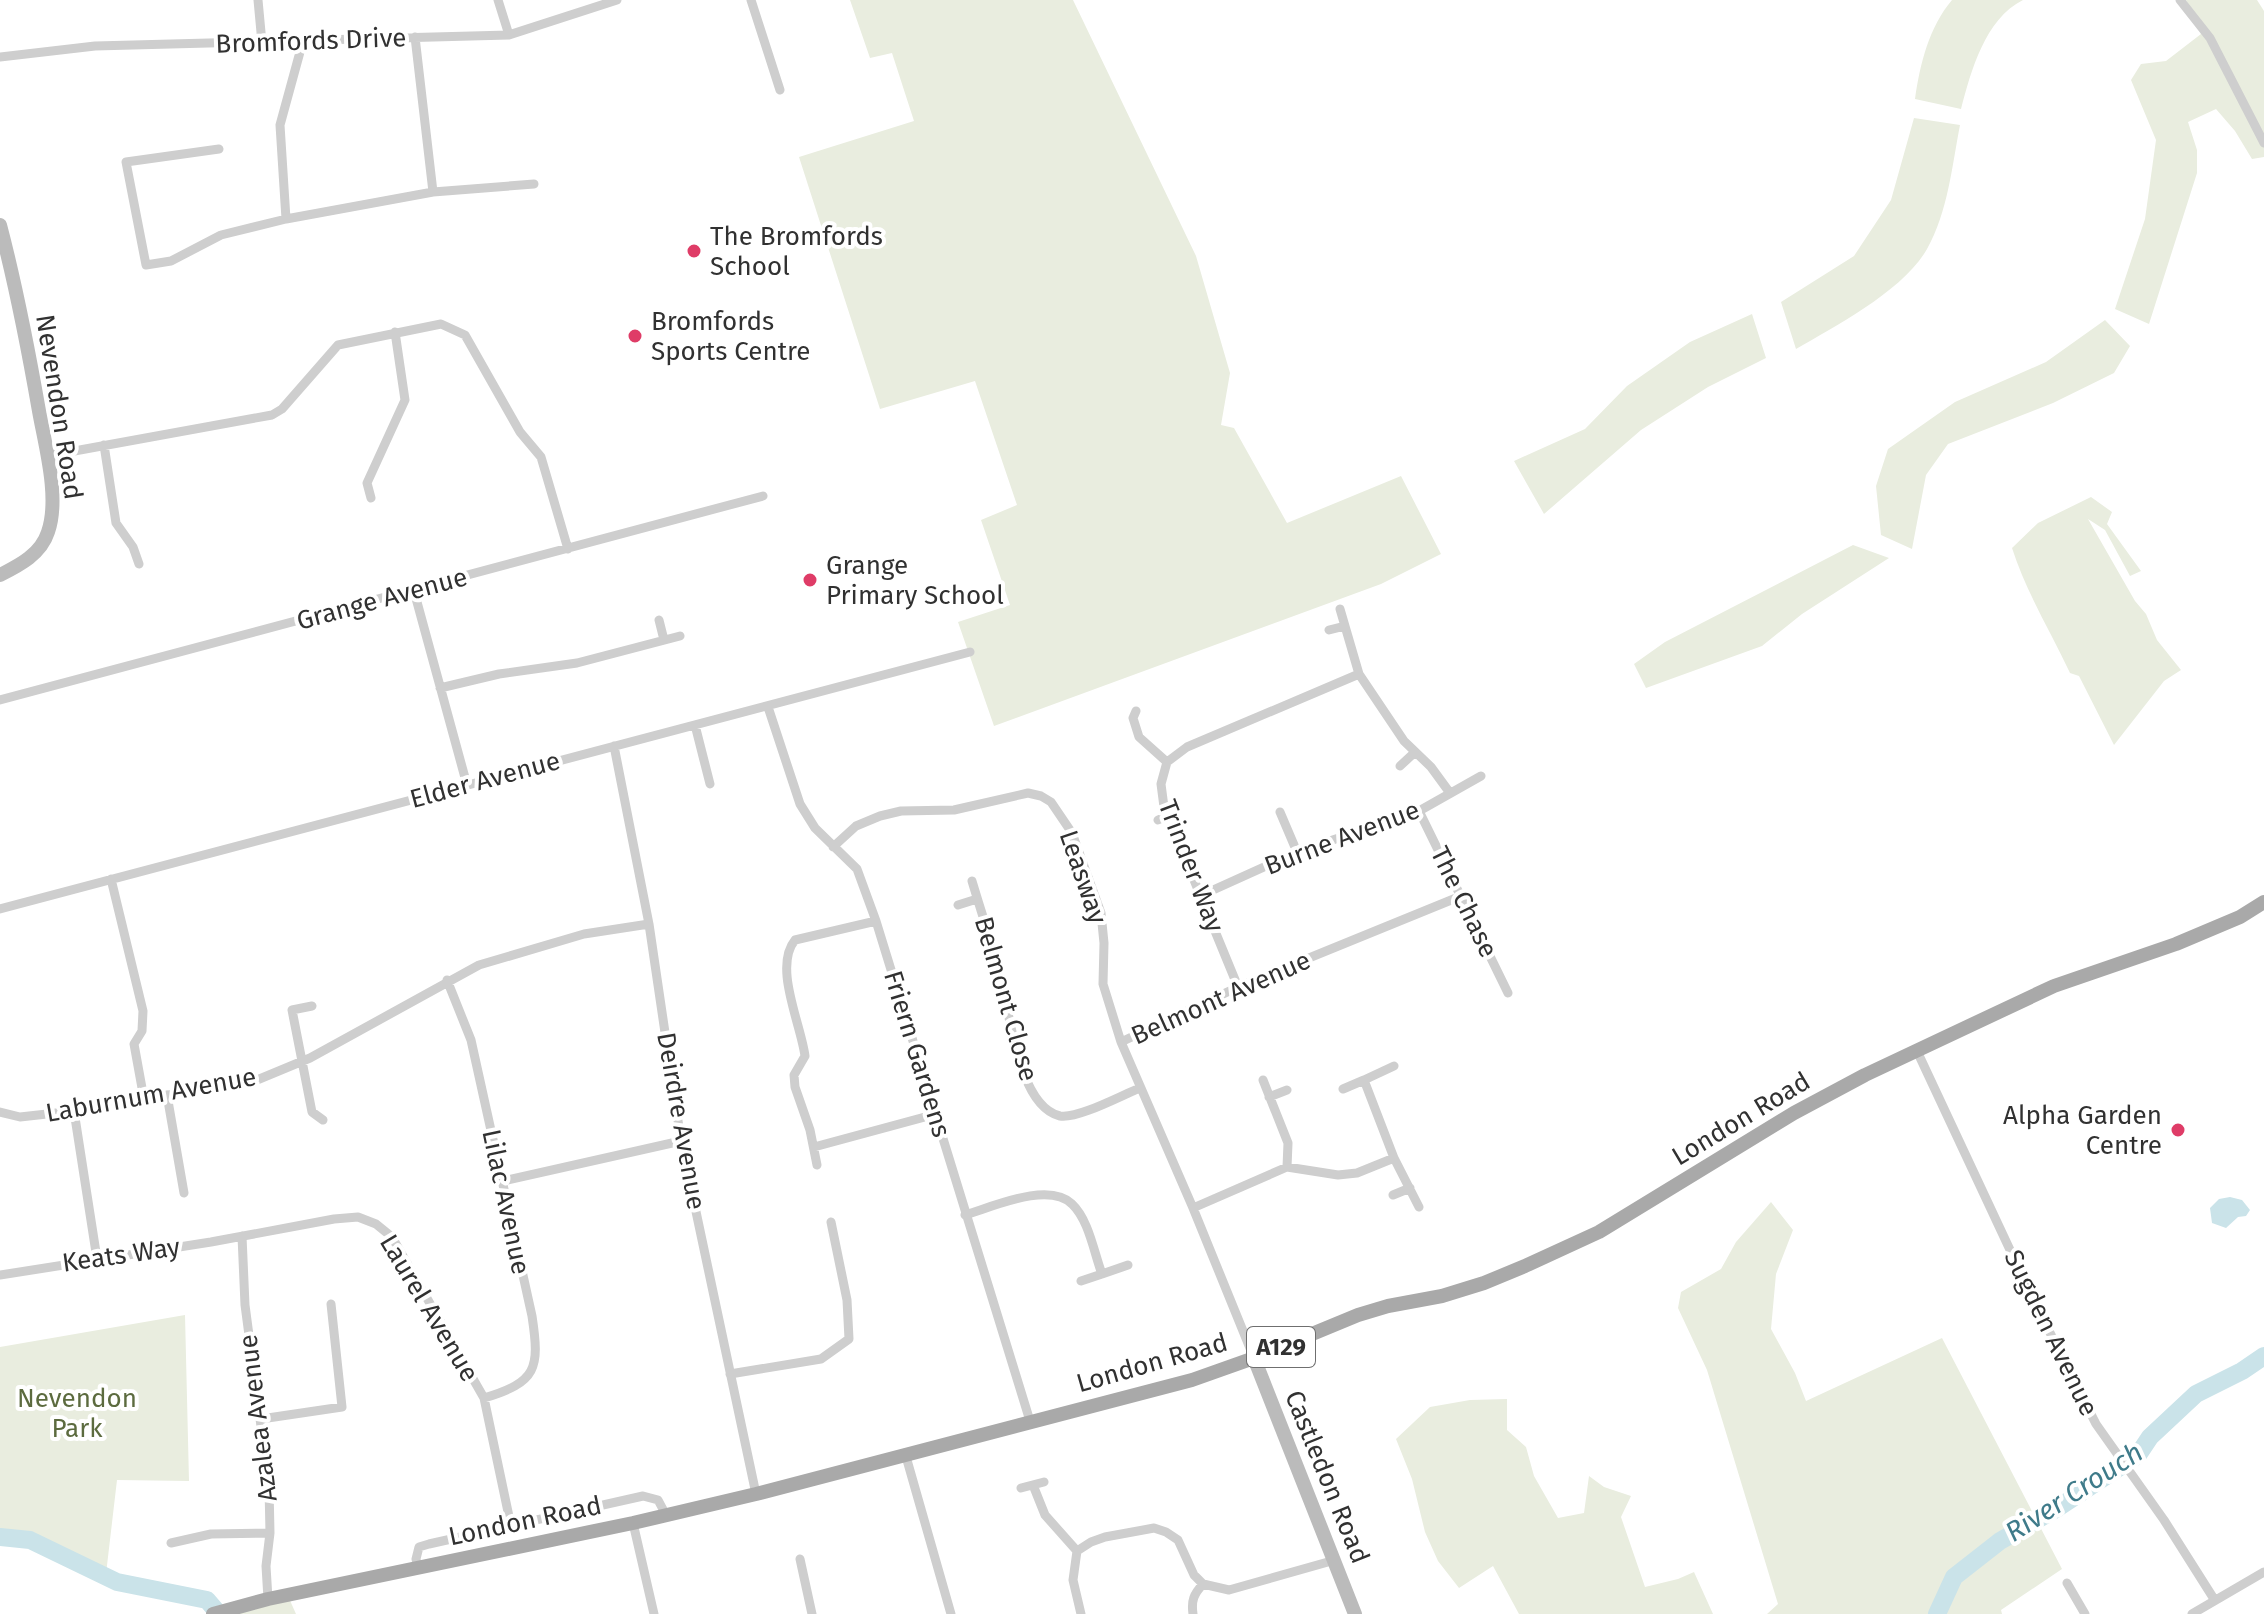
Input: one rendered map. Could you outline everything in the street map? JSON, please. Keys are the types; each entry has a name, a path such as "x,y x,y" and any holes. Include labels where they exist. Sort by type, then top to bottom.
{"main road":[{"name":"London Road","path":"213,1614 268,1599 633,1523 756,1494 1192,1380 1358,1315 1470,1288 1599,1232 1794,1113 1917,1051 2054,986 2176,944 2240,917 2264,902"}],"street":[{"path":"258,0 262,43"},
{"path":"498,0 509,35"},
{"name":"Bromfords Drive","path":"0,57 95,46 509,35 617,0"},
{"path":"751,0 780,90"},
{"path":"2180,0 2210,38 2264,143"},
{"path":"415,37 433,192"},
{"path":"286,219 280,125 303,41"},
{"path":"219,149 126,162 146,265 171,261 221,235 286,219 433,192 534,184"},
{"name":"Nevendon Road","path":"0,225 15,282 53,504 50,529 38,550 22,565 0,575"},
{"path":"47,456 272,415 282,409 338,345 441,324 465,335 520,432 541,457 568,549"},
{"path":"371,498 367,483 405,400 395,332"},
{"path":"104,445 116,523 133,547 139,564"},
{"name":"Grange Avenue","path":"0,700 763,496"},
{"path":"414,591 467,785"},
{"path":"1340,609 1359,674 1414,753 1431,767 1450,793"},
{"path":"659,620 664,640"},
{"path":"1329,630 1345,626"},
{"path":"440,688 499,674 577,663 680,636"},
{"name":"Elder Avenue","path":"0,909 970,652"},
{"name":"Trinder Way","path":"1238,987 1167,816 1161,784 1167,762 1187,747 1213,734 1359,674"},
{"name":"Friern Gardens","path":"768,707 800,804 815,828 857,869 876,921 1030,1421"},
{"path":"1136,711 1133,718 1139,737 1167,762"},
{"path":"695,725 710,784"},
{"name":"Deirdre Avenue","path":"614,746 649,924 681,1141 756,1494"},
{"path":"1400,766 1414,753"},
{"name":"Burne Avenue","path":"1202,895 1297,852 1419,811 1481,776"},
{"name":"Leasway","path":"833,847 856,826 901,811 954,810 1028,793 1051,802 1072,833 1101,913 1103,984 1121,1042"},
{"name":"The Chase","path":"1419,811 1508,993"},
{"path":"1280,812 1297,852"},
{"path":"111,879 143,1011 142,1031 134,1044 144,1099"},
{"name":"Belmont Close","path":"972,881 1004,994 1013,1041 1039,1102 1060,1116 1073,1115 1140,1088"},
{"name":"Belmont Avenue","path":"1254,1358 1121,1042 1238,987 1461,896"},
{"path":"958,905 977,899"},
{"path":"817,1165 795,1087 794,1075 805,1056 786,966 788,949 795,940 876,921"},
{"name":"Laburnum Avenue","path":"0,1112 20,1117 74,1111 257,1080 301,1062 479,965 584,934 649,924"},
{"name":"Lilac Avenue","path":"447,980 471,1040 537,1350 530,1374 519,1386 484,1398"},
{"path":"312,1006 292,1010 312,1112 323,1120"},
{"name":"Sugden Avenue","path":"1917,1051 2033,1299 2096,1424 2164,1520 2214,1599"},
{"path":"1343,1089 1394,1066"},
{"path":"1263,1080 1288,1143 1287,1167"},
{"path":"1364,1080 1394,1158 1419,1207"},
{"path":"1269,1097 1287,1090"},
{"path":"167,1095 184,1193"},
{"path":"74,1111 97,1259"},
{"path":"814,1147 936,1114"},
{"path":"503,1181 681,1141"},
{"path":"1193,1208 1287,1167 1347,1174 1394,1158"},
{"path":"1393,1195 1410,1188"},
{"path":"965,1215 1036,1195 1055,1195 1072,1203 1081,1217 1102,1274"},
{"name":"Laurel Avenue","path":"242,1236 358,1217 376,1224 392,1237 484,1398 511,1526"},
{"path":"730,1374 821,1359 849,1339 847,1300 831,1222"},
{"name":"Keats Way","path":"0,1275 242,1236"},
{"name":"Azalea Avenue","path":"242,1236 245,1305 269,1487 268,1599"},
{"path":"1081,1281 1128,1265"},
{"path":"261,1419 342,1407 331,1304"},
{"name":"Castledon Road","path":"1254,1358 1355,1614"},
{"path":"905,1453 951,1614"},
{"path":"1021,1488 1044,1482"},
{"path":"1033,1485 1045,1515 1077,1551"},
{"path":"418,1568 416,1559 419,1547 643,1496 658,1500 666,1515"},
{"path":"633,1523 654,1614"},
{"path":"1081,1614 1073,1580 1077,1551 1105,1537 1154,1528 1166,1532 1178,1540 1194,1575 1203,1584 1229,1590 1335,1560"},
{"path":"171,1543 211,1534 270,1533"},
{"path":"800,1559 812,1614"},
{"path":"2192,1614 2264,1572"},
{"path":"2067,1583 2085,1614"},
{"path":"1193,1614 1191,1603 1194,1594 1203,1584"}],"green space":[{"path":"850,0 1073,0 1196,256 1230,373 1221,425 1234,428 1287,523 1401,476 1441,554 1381,584 994,726 958,622 1010,605 981,520 1017,505 975,381 880,409 799,157 914,121 892,53 870,58"},
{"path":"1952,0 2023,0 2010,9 1989,33 1975,63 1961,109 1915,99 1927,46 1937,22"},
{"path":"2186,0 2257,0 2264,11 2264,157 2252,159 2235,131 2216,109 2188,122 2197,150 2197,173 2149,324 2115,309 2145,219 2156,140 2131,80 2141,64 2166,61 2201,34"},
{"path":"1914,118 1960,125 1945,204 1927,249 1886,293 1796,349 1781,302 1854,256 1891,200"},
{"path":"1752,314 1766,358 1708,387 1641,430 1544,514 1514,461 1585,429 1627,386 1690,342"},
{"path":"2105,320 2130,346 2114,373 2053,403 1948,444 1926,475 1912,549 1881,535 1876,486 1888,449 1955,402 2046,362"},
{"path":"2091,497 2112,512 2107,524 2141,571 2130,576 2105,530 2088,519 2135,601 2146,614 2157,640 2181,670 2164,681 2114,745 2079,676 2070,673 2031,596 2012,548 2038,523"},
{"path":"1853,545 1889,558 1802,614 1762,646 1646,688 1634,664 1665,642"},
{"path":"1771,1202 1793,1230 1776,1274 1771,1329 1806,1401 1942,1338 2062,1569 2001,1610 2002,1614 1767,1614 1778,1604 1707,1370 1678,1308 1681,1292 1721,1269 1736,1242"},
{"name":"Nevendon Park","path":"185,1315 189,1481 117,1480 106,1574 31,1537 0,1535 0,1347"},
{"path":"1507,1399 1507,1430 1526,1447 1534,1476 1558,1518 1584,1513 1589,1476 1604,1487 1631,1496 1621,1517 1645,1587 1694,1572 1713,1614 1519,1614 1493,1566 1459,1588 1438,1561 1425,1532 1412,1479 1396,1439 1430,1407 1470,1400"},
{"path":"288,1596 296,1614 213,1614"}],"water":[{"path":"2230,1197 2242,1200 2250,1210 2246,1216 2238,1217 2226,1228 2212,1223 2210,1208 2219,1199"}],"waterway":[{"name":"River Crouch","path":"1937,1614 1954,1577 2000,1541 2056,1509 2138,1455 2150,1437 2196,1394 2264,1356"},
{"name":"River Crouch","path":"0,1537 30,1540 117,1582 207,1600 219,1614"}],"place":[{"name":"The Bromfords School","path":"694,251"},
{"name":"Bromfords Sports Centre","path":"635,336"},
{"name":"Grange Primary School","path":"810,580"},
{"name":"Alpha Garden Centre","path":"2178,1130"}]}
